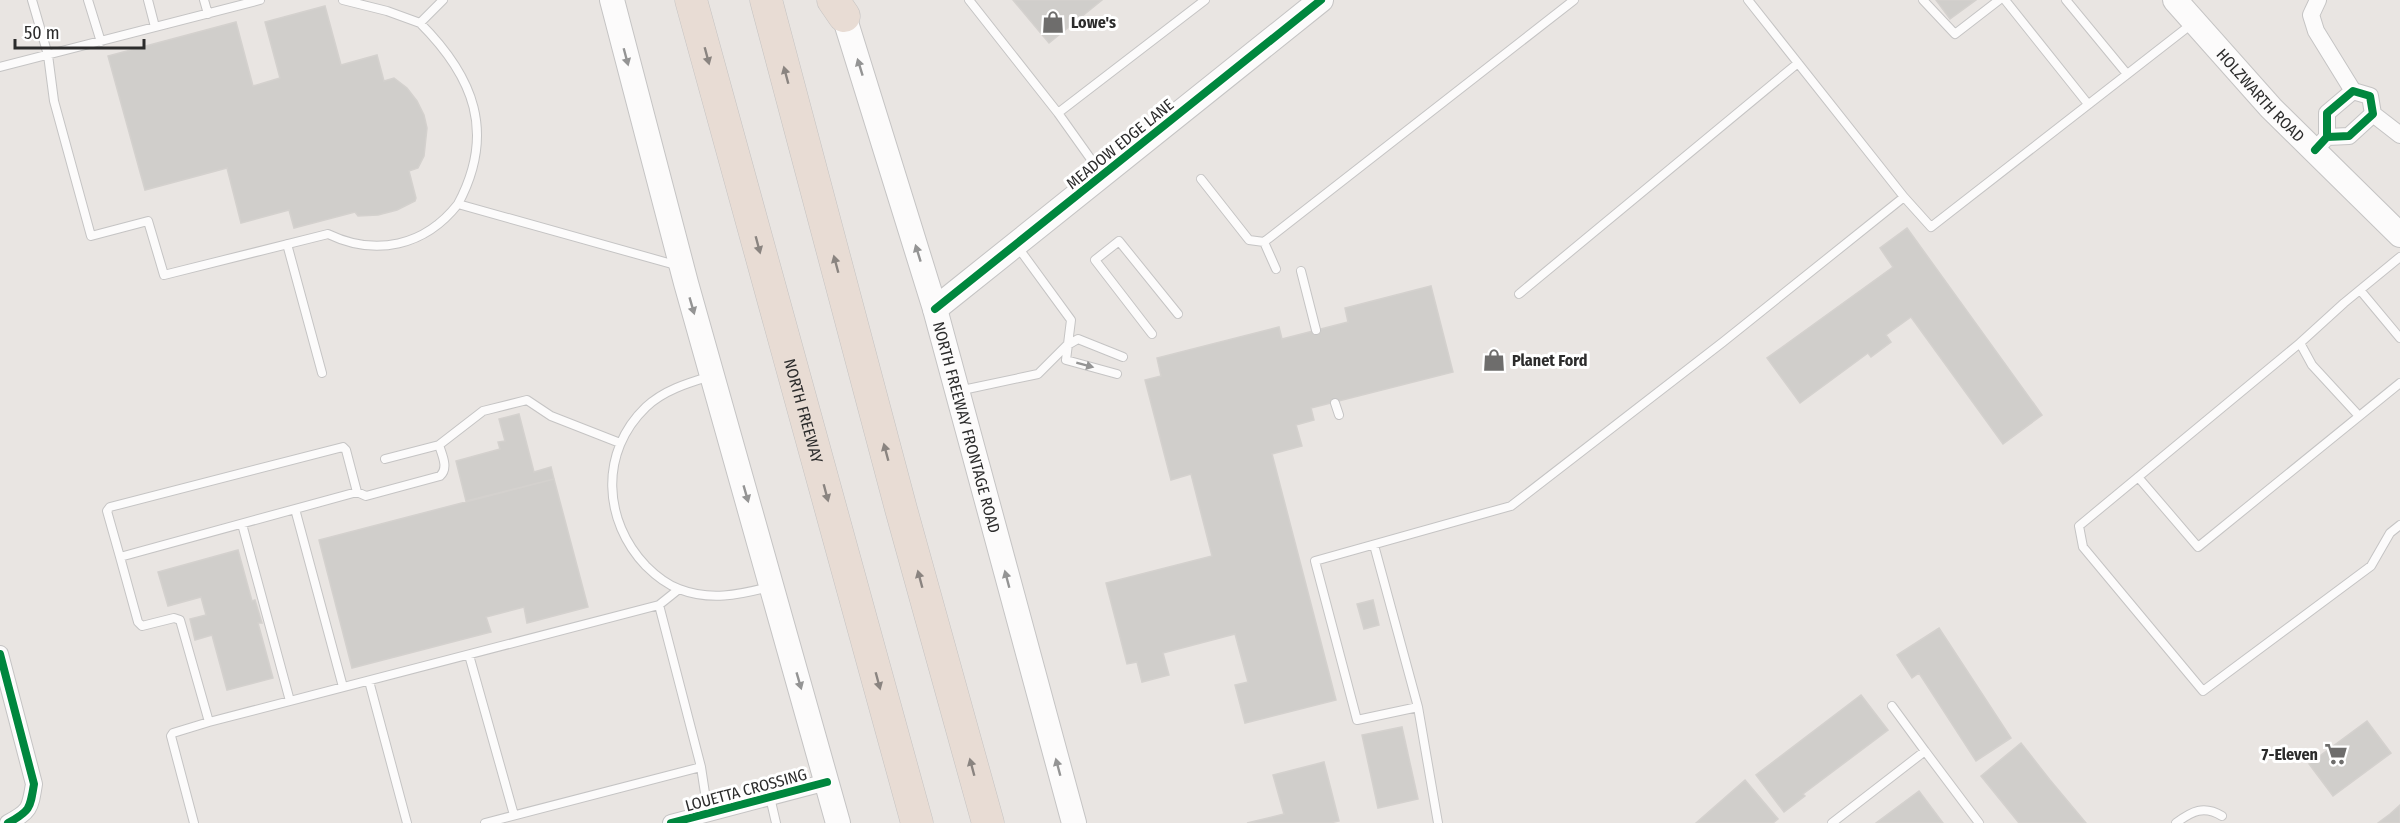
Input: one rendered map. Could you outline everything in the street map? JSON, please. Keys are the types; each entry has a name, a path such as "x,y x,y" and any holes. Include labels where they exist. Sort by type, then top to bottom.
{"highway":[{"name":"NORTH FREEWAY","path":"691,0 917,823"},
{"path":"766,0 898,497 988,823"}],"main road":[{"path":"612,0 682,267 838,823"},
{"name":"MEADOW EDGE LANE","path":"935,309 1321,0"},
{"name":"HOLZWARTH ROAD","path":"2175,0 2193,23 2271,108 2321,144 2355,189 2400,235"},
{"name":"NORTH FREEWAY FRONTAGE ROAD","path":"839,5 935,309 1074,823"},
{"path":"2355,189 2400,216"}],"street":[{"path":"2318,0 2311,15 2316,31 2353,91 2370,96 2373,114 2400,135"},
{"path":"2353,91 2327,113 2321,144 2349,136 2373,114"},
{"path":"0,654 34,784 32,802 26,813 8,823"},
{"name":"LOUETTA CROSSING","path":"671,823 827,782"}],"lane":[{"path":"32,0 48,55 54,101 92,236 148,221 164,275 328,234 345,242 370,247 394,245 422,235 445,221 458,204 469,185 477,155 478,129 475,108 466,82 441,44 420,23 387,11 342,0"},
{"path":"88,0 101,42"},
{"path":"148,0 155,27"},
{"path":"204,0 208,14"},
{"path":"0,67 260,0"},
{"path":"420,23 443,0"},
{"path":"969,0 1058,114 1102,175"},
{"path":"1058,114 1205,0"},
{"path":"1201,179 1249,240 1264,242 1574,0"},
{"path":"1748,0 1931,227 2193,23"},
{"path":"1923,0 1955,34 1999,0"},
{"path":"2006,0 2088,105"},
{"path":"2066,0 2127,74"},
{"path":"1519,294 1798,63"},
{"path":"1418,706 1357,720 1315,561 1512,506 1724,342 1904,196"},
{"path":"458,204 682,267"},
{"path":"1152,334 1095,260 1119,241 1178,314"},
{"path":"1264,242 1276,269"},
{"path":"287,244 322,373"},
{"path":"1016,245 1071,320 1066,360 1117,374"},
{"path":"2400,257 2079,526 2083,547 2203,691 2371,566 2390,533 2400,525"},
{"path":"1301,271 1316,330"},
{"path":"2360,290 2400,338"},
{"path":"957,391 1038,374 1066,346 1078,339 1123,357"},
{"path":"2300,343 2312,365 2359,416"},
{"path":"712,376 662,394 645,407 620,443 612,474 611,491 616,515 625,539 635,554 656,575 679,589 714,596 732,596 772,586"},
{"path":"2139,477 2198,547 2400,383"},
{"path":"385,459 439,446 483,411 527,400 551,416 620,443"},
{"path":"1335,403 1339,415"},
{"path":"120,557 357,492 366,496 440,476 445,467 439,446"},
{"path":"209,722 180,620 174,618 142,626 138,622 107,511 110,507 343,447 346,450 357,492"},
{"path":"295,509 344,687"},
{"path":"242,524 290,701"},
{"path":"1374,544 1418,706 1438,823"},
{"path":"194,823 172,733 659,605 679,589"},
{"path":"659,605 701,767 708,813"},
{"path":"469,655 514,815"},
{"path":"369,681 407,823"},
{"path":"1892,706 1979,823"},
{"path":"1832,823 1925,751"},
{"path":"485,823 701,767"},
{"path":"770,797 776,823"},
{"path":"2176,823 2199,809 2222,816"}],"building":[{"name":"Lowe's","path":"1013,0 1102,0 1049,43"},
{"path":"1936,0 1976,0 1950,19"},
{"path":"325,6 341,65 377,55 384,81 394,78 407,88 424,115 427,128 424,156 418,168 409,171 415,201 397,210 378,215 358,216 355,212 294,228 289,210 241,223 227,168 145,190 108,56 236,22 253,86 280,78 265,22"},
{"path":"1907,228 2042,415 2003,444 1911,317 1886,335 1891,342 1871,357 1868,353 1800,403 1767,358 1893,267 1880,248"},
{"path":"1431,286 1453,372 1311,408 1314,420 1296,425 1302,446 1272,454 1336,700 1245,723 1235,685 1248,682 1235,634 1163,653 1169,675 1142,682 1137,662 1127,664 1106,583 1212,556 1191,474 1171,480 1145,380 1161,376 1157,358 1279,327 1282,339 1348,322 1345,308"},
{"path":"519,414 534,472 551,467 554,479 466,501 456,461 500,449 498,442 505,441 499,419"},
{"path":"554,479 588,607 527,623 524,607 486,617 491,632 352,668 319,540"},
{"path":"238,550 252,601 255,600 262,623 258,623 273,678 227,690 212,635 195,640 190,619 206,615 201,597 168,606 158,572"},
{"path":"1373,600 1379,625 1364,629 1357,604"},
{"path":"1939,628 2011,738 1976,761 1919,673 1912,678 1897,655"},
{"path":"1861,695 1888,730 1803,794 1805,796 1784,812 1756,775"},
{"path":"2367,721 2391,753 2333,796 2309,764"},
{"path":"1402,727 1418,799 1378,808 1362,735"},
{"path":"2021,743 2086,823 2019,823 1981,776"},
{"path":"1324,762 1339,821 1330,823 1247,823 1284,814 1273,775"},
{"path":"1745,780 1778,819 1773,823 1696,823"},
{"path":"1919,791 1943,823 1876,823"},
{"path":"2400,805 2400,823 2378,823 2390,814"}],"cycle path":[{"path":"935,309 1321,0"},
{"path":"2315,150 2327,137 2349,136 2373,114 2370,96 2353,91 2327,113 2327,137"},
{"path":"0,654 34,784 28,808 8,823"},
{"path":"671,823 827,782"}],"place":[{"name":"Lowe's","path":"1053,22"},
{"name":"Planet Ford","path":"1494,360"},
{"name":"7-Eleven","path":"2336,754"}]}
